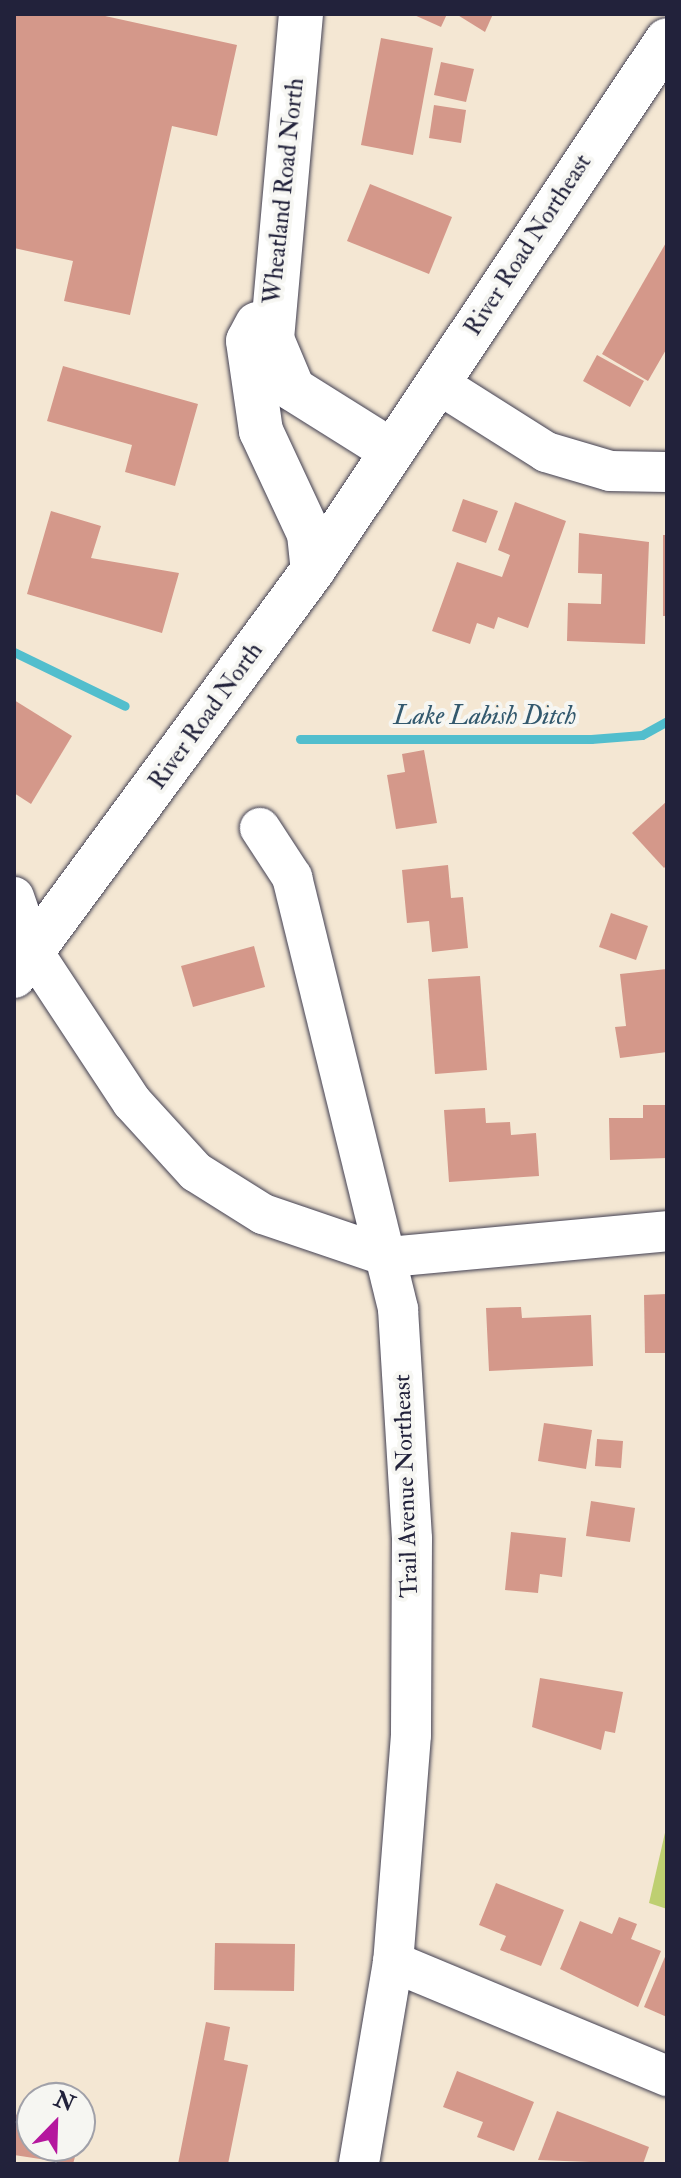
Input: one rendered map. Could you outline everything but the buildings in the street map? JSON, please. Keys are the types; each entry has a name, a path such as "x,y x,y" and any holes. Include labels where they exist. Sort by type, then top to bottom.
{"main road":[{"name":"Wheatland Road North","path":"301,14 270,301 279,370 293,389 392,451"},
{"name":"River Road Northeast","path":"392,451 667,40"},
{"path":"270,301 248,341 251,381 261,431 309,534 313,570"},
{"name":"River Road North","path":"20,955 313,570 392,451"}],"street":[{"path":"437,383 546,452 610,471 667,472"},
{"name":"Trail Avenue Northeast","path":"260,828 292,877 389,1257 412,1539 411,1735 393,1962 365,2162"},
{"path":"14,897 20,955 132,1102 196,1172 263,1214 389,1257 667,1231"},
{"path":"393,1962 667,2076"}],"green space":[{"path":"667,1824 667,1909 649,1903"}],"waterway":[{"name":"Lake Labish Ditch","path":"14,652 125,706"},
{"name":"Lake Labish Ditch","path":"300,739 591,739 642,735 667,721"}]}
